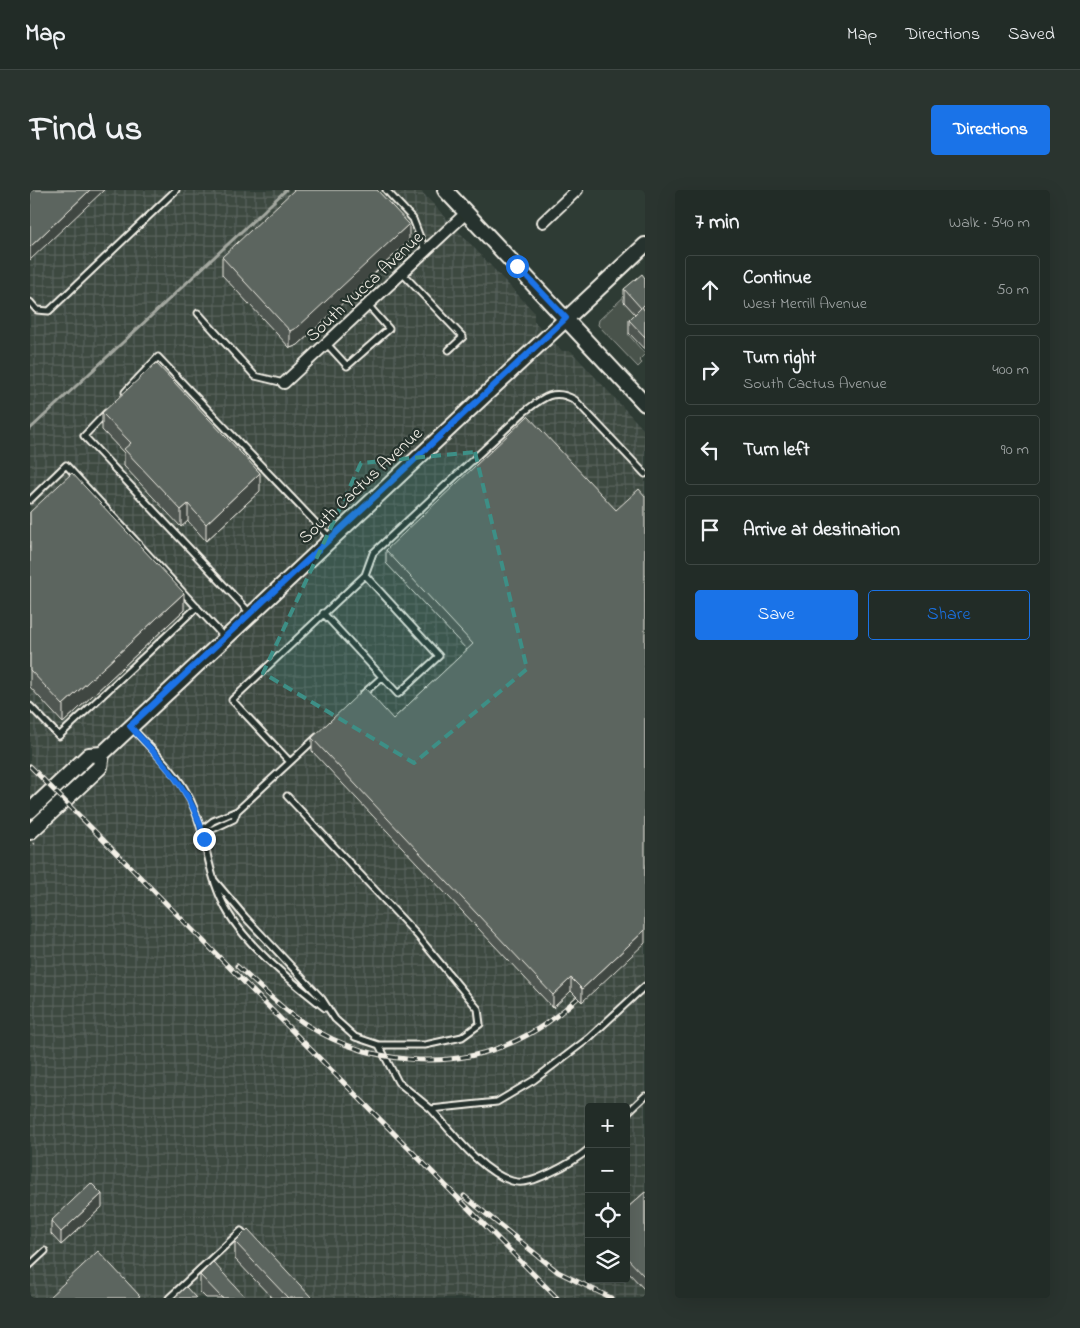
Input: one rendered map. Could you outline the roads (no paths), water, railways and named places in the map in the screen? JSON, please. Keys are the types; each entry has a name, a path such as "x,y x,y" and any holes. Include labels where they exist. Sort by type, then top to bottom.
{"main road":[{"path":"445,190 645,404"},
{"name":"South Cactus Avenue","path":"30,832 100,768 102,754 130,726 645,245"},
{"name":"South Cactus Avenue","path":"30,811 89,755 102,754"}],"street":[{"path":"544,222 578,190"},
{"name":"South Yucca Avenue","path":"284,383 466,213"}],"lane":[{"path":"30,302 37,310 49,310 176,190"},
{"path":"386,190 413,219 425,251"},
{"path":"402,273 463,337 449,350"},
{"path":"326,343 347,366 389,329 368,305"},
{"path":"198,313 255,376 284,383"},
{"path":"122,396 158,357 331,538"},
{"path":"290,762 232,700 364,575 373,553 523,412 546,396 564,394 575,400 645,474"},
{"path":"109,409 84,436 251,613"},
{"path":"30,500 66,465 224,638"},
{"path":"323,613 398,694 439,656 364,575"},
{"path":"30,706 59,736 197,607"},
{"path":"361,696 382,677"},
{"path":"130,726 180,782 189,796 202,830 214,880 223,904 237,926 286,978 328,1010 355,1037 379,1045 425,1045 462,1037 480,1024 478,1009 417,935 287,796"},
{"path":"202,830 213,829 234,819 237,810 325,730"},
{"path":"214,880 245,917 322,998 328,1010"},
{"path":"431,1109 497,1102 504,1098 534,1080 589,1038 645,986"},
{"path":"379,1045 398,1082 431,1109 470,1152 494,1172 513,1181 531,1181 573,1163 585,1152"},
{"path":"630,1110 645,1096"},
{"path":"169,1298 241,1231 254,1244"},
{"path":"30,1265 45,1251"}],"waterway":[{"path":"30,429 286,190"}],"railway":[{"path":"30,766 557,1298"},
{"path":"237,966 291,1014 318,1032 347,1045 377,1054 409,1059 440,1060 472,1055 502,1047 531,1033 546,1023 568,1007 588,988"},
{"path":"464,1196 558,1272 611,1298"}]}
